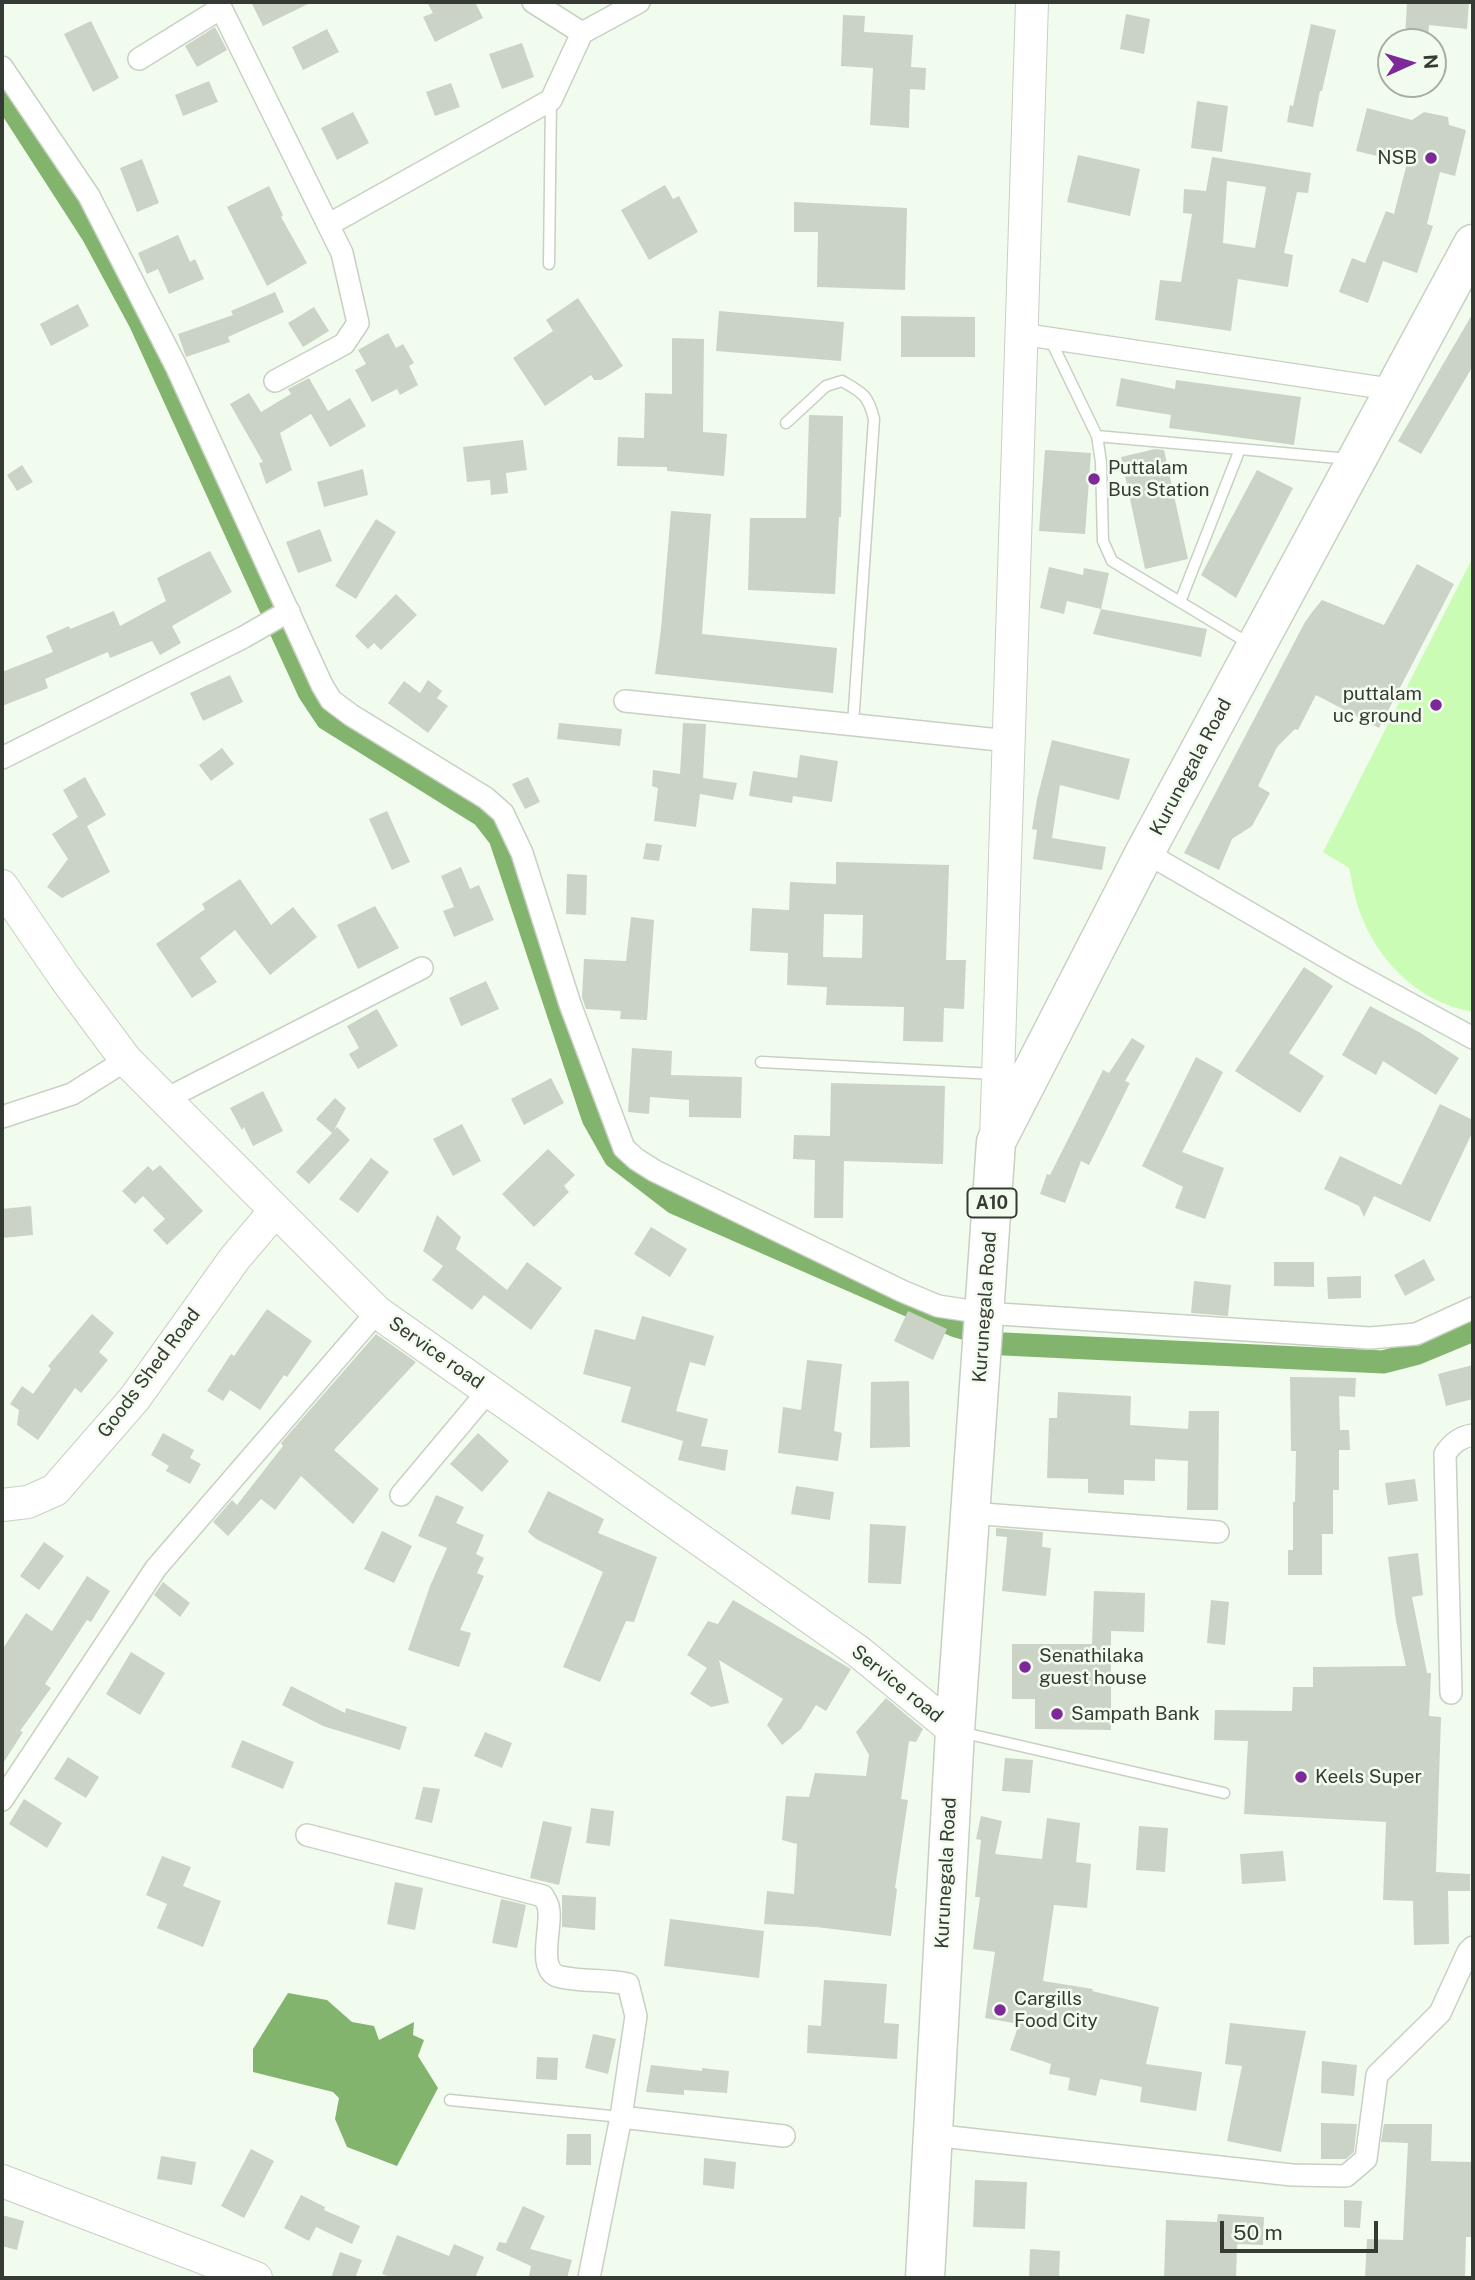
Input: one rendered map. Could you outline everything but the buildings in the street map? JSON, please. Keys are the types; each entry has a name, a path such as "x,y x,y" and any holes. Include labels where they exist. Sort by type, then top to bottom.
{"highway":[{"name":"Kurunegala Road","path":"925,2278 954,1731 996,1142 1145,852 1473,244"}],"street":[{"path":"533,2 583,33"},
{"path":"328,225 551,100 583,33 639,2"},
{"path":"996,1142 1009,741 1036,337 1032,2"},
{"path":"139,59 220,5 342,253 358,323 344,344 275,381"},
{"path":"2,67 89,196 176,366 286,612 331,700 486,798 503,813 522,853 569,1004 624,1148 655,1171 938,1306 984,1313 1370,1338 1416,1334 1473,1308"},
{"path":"1036,337 1396,390"},
{"path":"2,758 244,637 286,612"},
{"path":"625,701 1009,741"},
{"path":"1145,852 1348,970 1473,1038"},
{"name":"Service road","path":"2,886 126,1060 377,1312 859,1652 954,1731"},
{"path":"164,1100 422,968"},
{"path":"2,1117 72,1094 126,1060"},
{"name":"Goods Shed Road","path":"2,1505 28,1502 55,1490 135,1398 235,1258 275,1211"},
{"path":"2,1800 156,1568 377,1312"},
{"path":"401,1495 489,1390"},
{"path":"1451,1693 1445,1454 1452,1444 1465,1436 1473,1435"},
{"path":"970,1513 1218,1532"},
{"path":"307,1835 543,1896 549,1915 546,1952 549,1969 557,1977 612,1980 628,1984 636,2016 621,2117 589,2278"},
{"path":"932,2134 1292,2175 1346,2176 1366,2159 1377,2075 1440,2013 1468,1952 1473,1947"},
{"path":"621,2117 784,2137"},
{"path":"2,2181 256,2278"}],"lane":[{"path":"550,264 551,100"},
{"path":"1036,337 1097,436 1101,462 1103,541 1112,561 1256,648"},
{"path":"786,424 826,386 842,381 863,393 870,403 874,419 853,724"},
{"path":"1097,436 1358,460"},
{"path":"1181,602 1240,449"},
{"path":"761,1062 998,1074"},
{"path":"954,1731 1224,1793"},
{"path":"450,2101 621,2117"}],"shaded area":[{"name":"puttalam uc ground","path":"1473,557 1473,1012 1435,999 1402,977 1367,929 1354,894 1349,868 1323,852"},
{"path":"288,1993 327,2000 352,2022 374,2026 379,2040 414,2022 413,2035 424,2040 418,2056 438,2088 397,2166 347,2147 335,2119 339,2098 333,2092 253,2072 253,2049"}],"waterway":[{"path":"2,94 93,235 140,322 309,692 327,719 483,816 500,838 593,1118 615,1157 675,1203 970,1330"},
{"path":"1004,1344 1383,1362 1418,1353 1473,1330"}],"place":[{"name":"NSB","path":"1431,158"},
{"name":"Puttalam Bus Station","path":"1094,479"},
{"name":"puttalam uc ground","path":"1436,705"},
{"name":"Senathilaka guest house","path":"1025,1667"},
{"name":"Sampath Bank","path":"1057,1714"},
{"name":"Keels Super","path":"1301,1777"},
{"name":"Cargills Food City","path":"1000,2010"}]}
